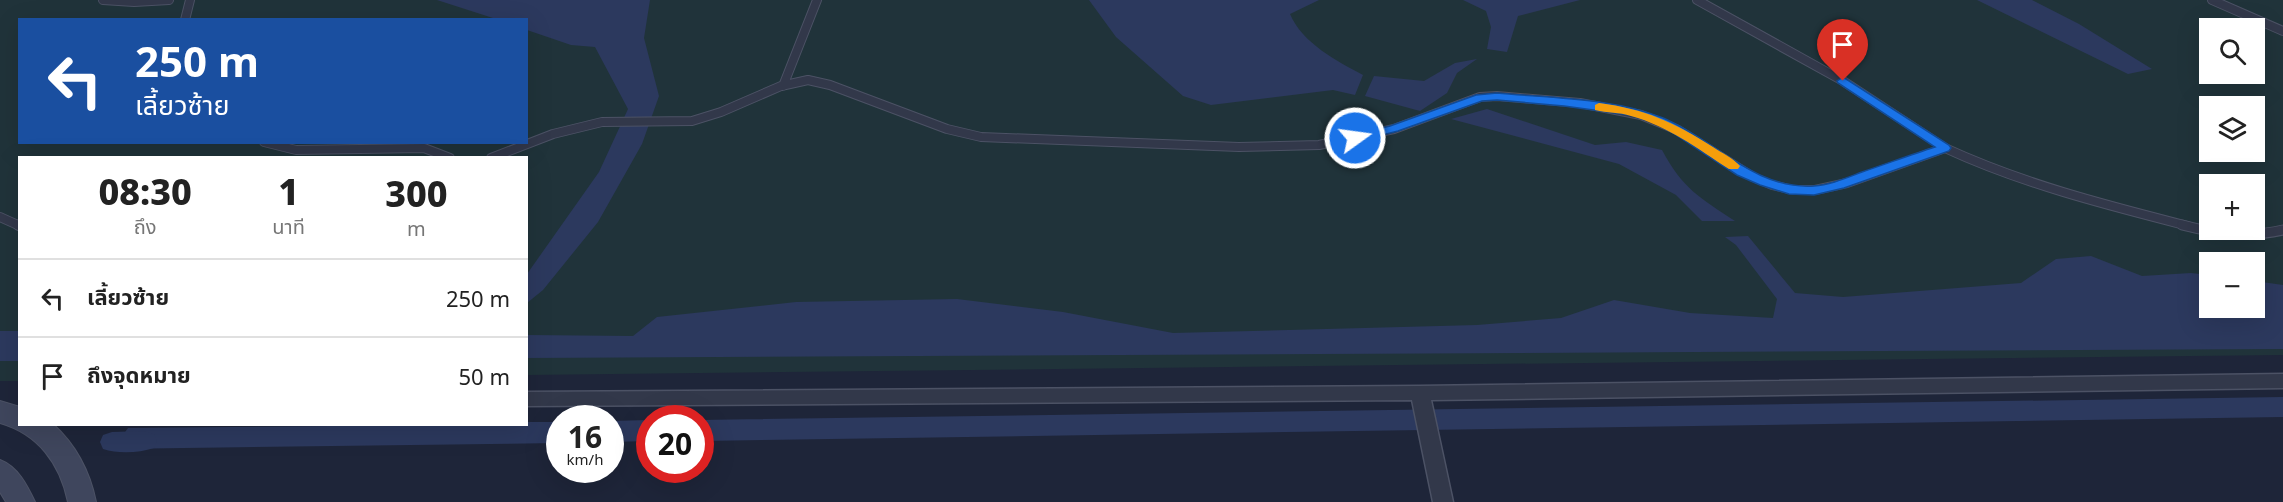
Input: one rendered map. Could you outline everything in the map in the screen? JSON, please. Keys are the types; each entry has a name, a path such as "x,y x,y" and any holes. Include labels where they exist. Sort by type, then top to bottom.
{"main road":[{"path":"34,426 61,451 80,487 82,502"},
{"path":"0,472 12,486 21,502"}],"street":[{"path":"528,399 1420,393 2283,381"},
{"path":"1420,393 1443,502"}],"lane":[{"path":"103,0 134,2 169,0"},
{"path":"186,18 190,0"},
{"path":"783,86 817,0"},
{"path":"1698,0 1843,81 1945,148 1975,162 2025,180 2191,227 2245,235 2269,235 2283,230"},
{"path":"2212,0 2283,31"},
{"path":"496,156 551,136 618,120 692,121 783,86 812,80 947,129 981,137 1239,147 1319,145 1394,129 1462,103 1497,96 1631,111 1680,131 1742,172 1764,182 1789,189 1814,190 1839,185 1945,148"},
{"path":"272,144 296,150 424,148 445,156"},
{"path":"0,217 18,225"}],"shaded area":[{"path":"0,0 2283,0 2283,355 528,375 528,156 18,156 18,381 0,381"}],"water":[{"path":"437,0 650,0 644,38 659,96 642,144 598,222 543,290 528,302 528,273 599,172 628,109 595,47 571,45 528,30 528,18 493,18"},
{"path":"1089,0 1319,0 1290,14 1303,34 1321,50 1363,75 1355,95 1333,90 1211,105 1183,96 1116,37"},
{"path":"1463,0 1580,0 1518,16 1507,52 1487,49 1491,27 1486,11"},
{"path":"1977,0 2032,0 2079,24 2152,69 2128,74"},
{"path":"1477,59 1457,73 1447,93 1420,111 1365,96 1374,76 1424,81 1455,63"},
{"path":"1487,109 1595,145 1626,142 1662,150 1677,174 1693,191 1735,221 1702,221 1676,195 1619,164 1451,119"},
{"path":"1748,236 1795,293 1843,297 2021,283 2056,259 2091,256 2142,276 2199,274 2199,318 2265,318 2265,282 2283,285 2283,349 528,358 528,335 633,336 657,317 796,302 957,299 1063,312 1173,333 1477,325 1561,318 1614,300 1690,313 1773,318 1777,299 1736,245 1725,237"},
{"path":"0,331 18,331 18,361 0,361"},
{"path":"2283,397 2283,417 714,441 714,420"},
{"path":"636,420 636,441 624,442 624,421"},
{"path":"528,422 546,422 546,443 113,449 128,428 528,426"}],"waterway":[{"path":"112,442 145,441"}],"slow traffic":[{"path":"1599,107 1631,111 1659,121 1680,131 1733,166"}],"route":[{"path":"1355,138 1394,129 1462,103 1497,96 1631,111 1680,131 1742,172 1764,182 1789,189 1814,190 1839,185 1945,148 1843,81"}]}
